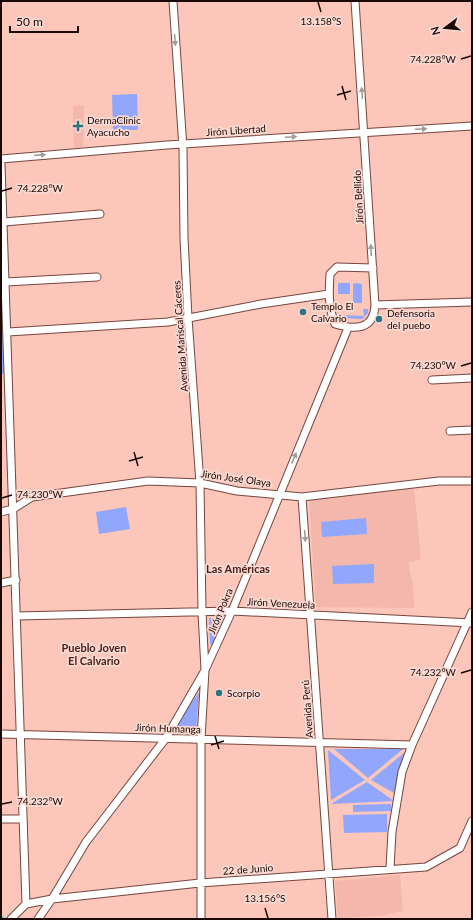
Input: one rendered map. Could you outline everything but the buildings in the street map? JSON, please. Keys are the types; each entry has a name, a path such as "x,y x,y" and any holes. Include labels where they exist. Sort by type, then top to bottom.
{"street":[{"name":"Avenida Mariscal Cáceres","path":"173,1 182,144 184,238 188,318 200,483 202,612 205,670"},
{"name":"Jirón Bellido","path":"348,328 369,323 375,317 365,132 355,1"},
{"name":"Jirón Libertad","path":"1,158 182,144 472,126"},
{"path":"1,164 6,282 4,307 8,332 26,904 13,918"},
{"path":"4,222 100,214"},
{"path":"348,328 335,324 331,314 329,294 330,274 337,267 372,268"},
{"path":"6,282 97,277"},
{"path":"8,332 168,322 261,304 329,294"},
{"path":"375,305 472,302"},
{"name":"Jirón Pokra","path":"202,919 200,883 201,740 205,670 232,610 348,328"},
{"path":"432,380 472,378"},
{"path":"1,384 9,383"},
{"path":"450,431 472,430"},
{"name":"Jirón José Olaya","path":"1,512 13,508 32,497 148,481 200,483 237,491 302,497 439,480 472,481"},
{"name":"Avenida Perú","path":"302,497 332,919"},
{"path":"1,583 16,580"},
{"name":"Jirón Venezuela","path":"17,616 232,610 470,623"},
{"path":"390,868 392,832 402,772 412,745 470,623 472,612"},
{"path":"38,919 52,899 86,842 166,738 205,670"},
{"name":"Jirón Humanga","path":"1,734 412,745"},
{"path":"1,819 23,819"},
{"name":"22 de Junio","path":"26,904 52,899 200,883 390,868 426,867 460,848 472,821"}],"shaded area":[{"path":"137,94 138,130 113,130 112,95"},
{"name":"DermaClinic Ayacucho","path":"84,105 83,147 74,148 73,106"},
{"path":"338,283 350,283 350,294 338,294"},
{"path":"353,284 362,284 362,303 353,303"},
{"path":"363,309 368,309 368,313 362,319 340,318 337,315 364,316"},
{"path":"1,314 3,314 7,374 1,374"},
{"path":"414,488 421,559 408,563 413,585 414,608 316,607 309,500"},
{"path":"126,507 130,529 99,534 96,512"},
{"path":"366,518 367,534 322,537 321,522"},
{"path":"374,564 374,583 333,584 332,566"},
{"path":"209,618 223,618 213,646 210,644"},
{"path":"199,692 196,732 172,730"},
{"path":"334,749 403,749 368,778"},
{"path":"328,750 365,780 331,800"},
{"path":"405,752 394,793 371,780"},
{"path":"367,782 394,801 331,804"},
{"path":"391,804 391,811 353,812 353,805"},
{"path":"387,814 387,832 344,833 343,815"},
{"path":"400,875 403,911 381,916 338,918 335,881"}],"place":[{"name":"DermaClinic Ayacucho","path":"78,126"},
{"name":"Templo El Calvario","path":"303,312"},
{"name":"Defensoria del puebo","path":"379,319"},
{"name":"Scorpio","path":"219,693"}],"district":[{"name":"Las Américas","path":"238,569"},
{"name":"Pueblo Joven El Calvario","path":"94,654"}]}
